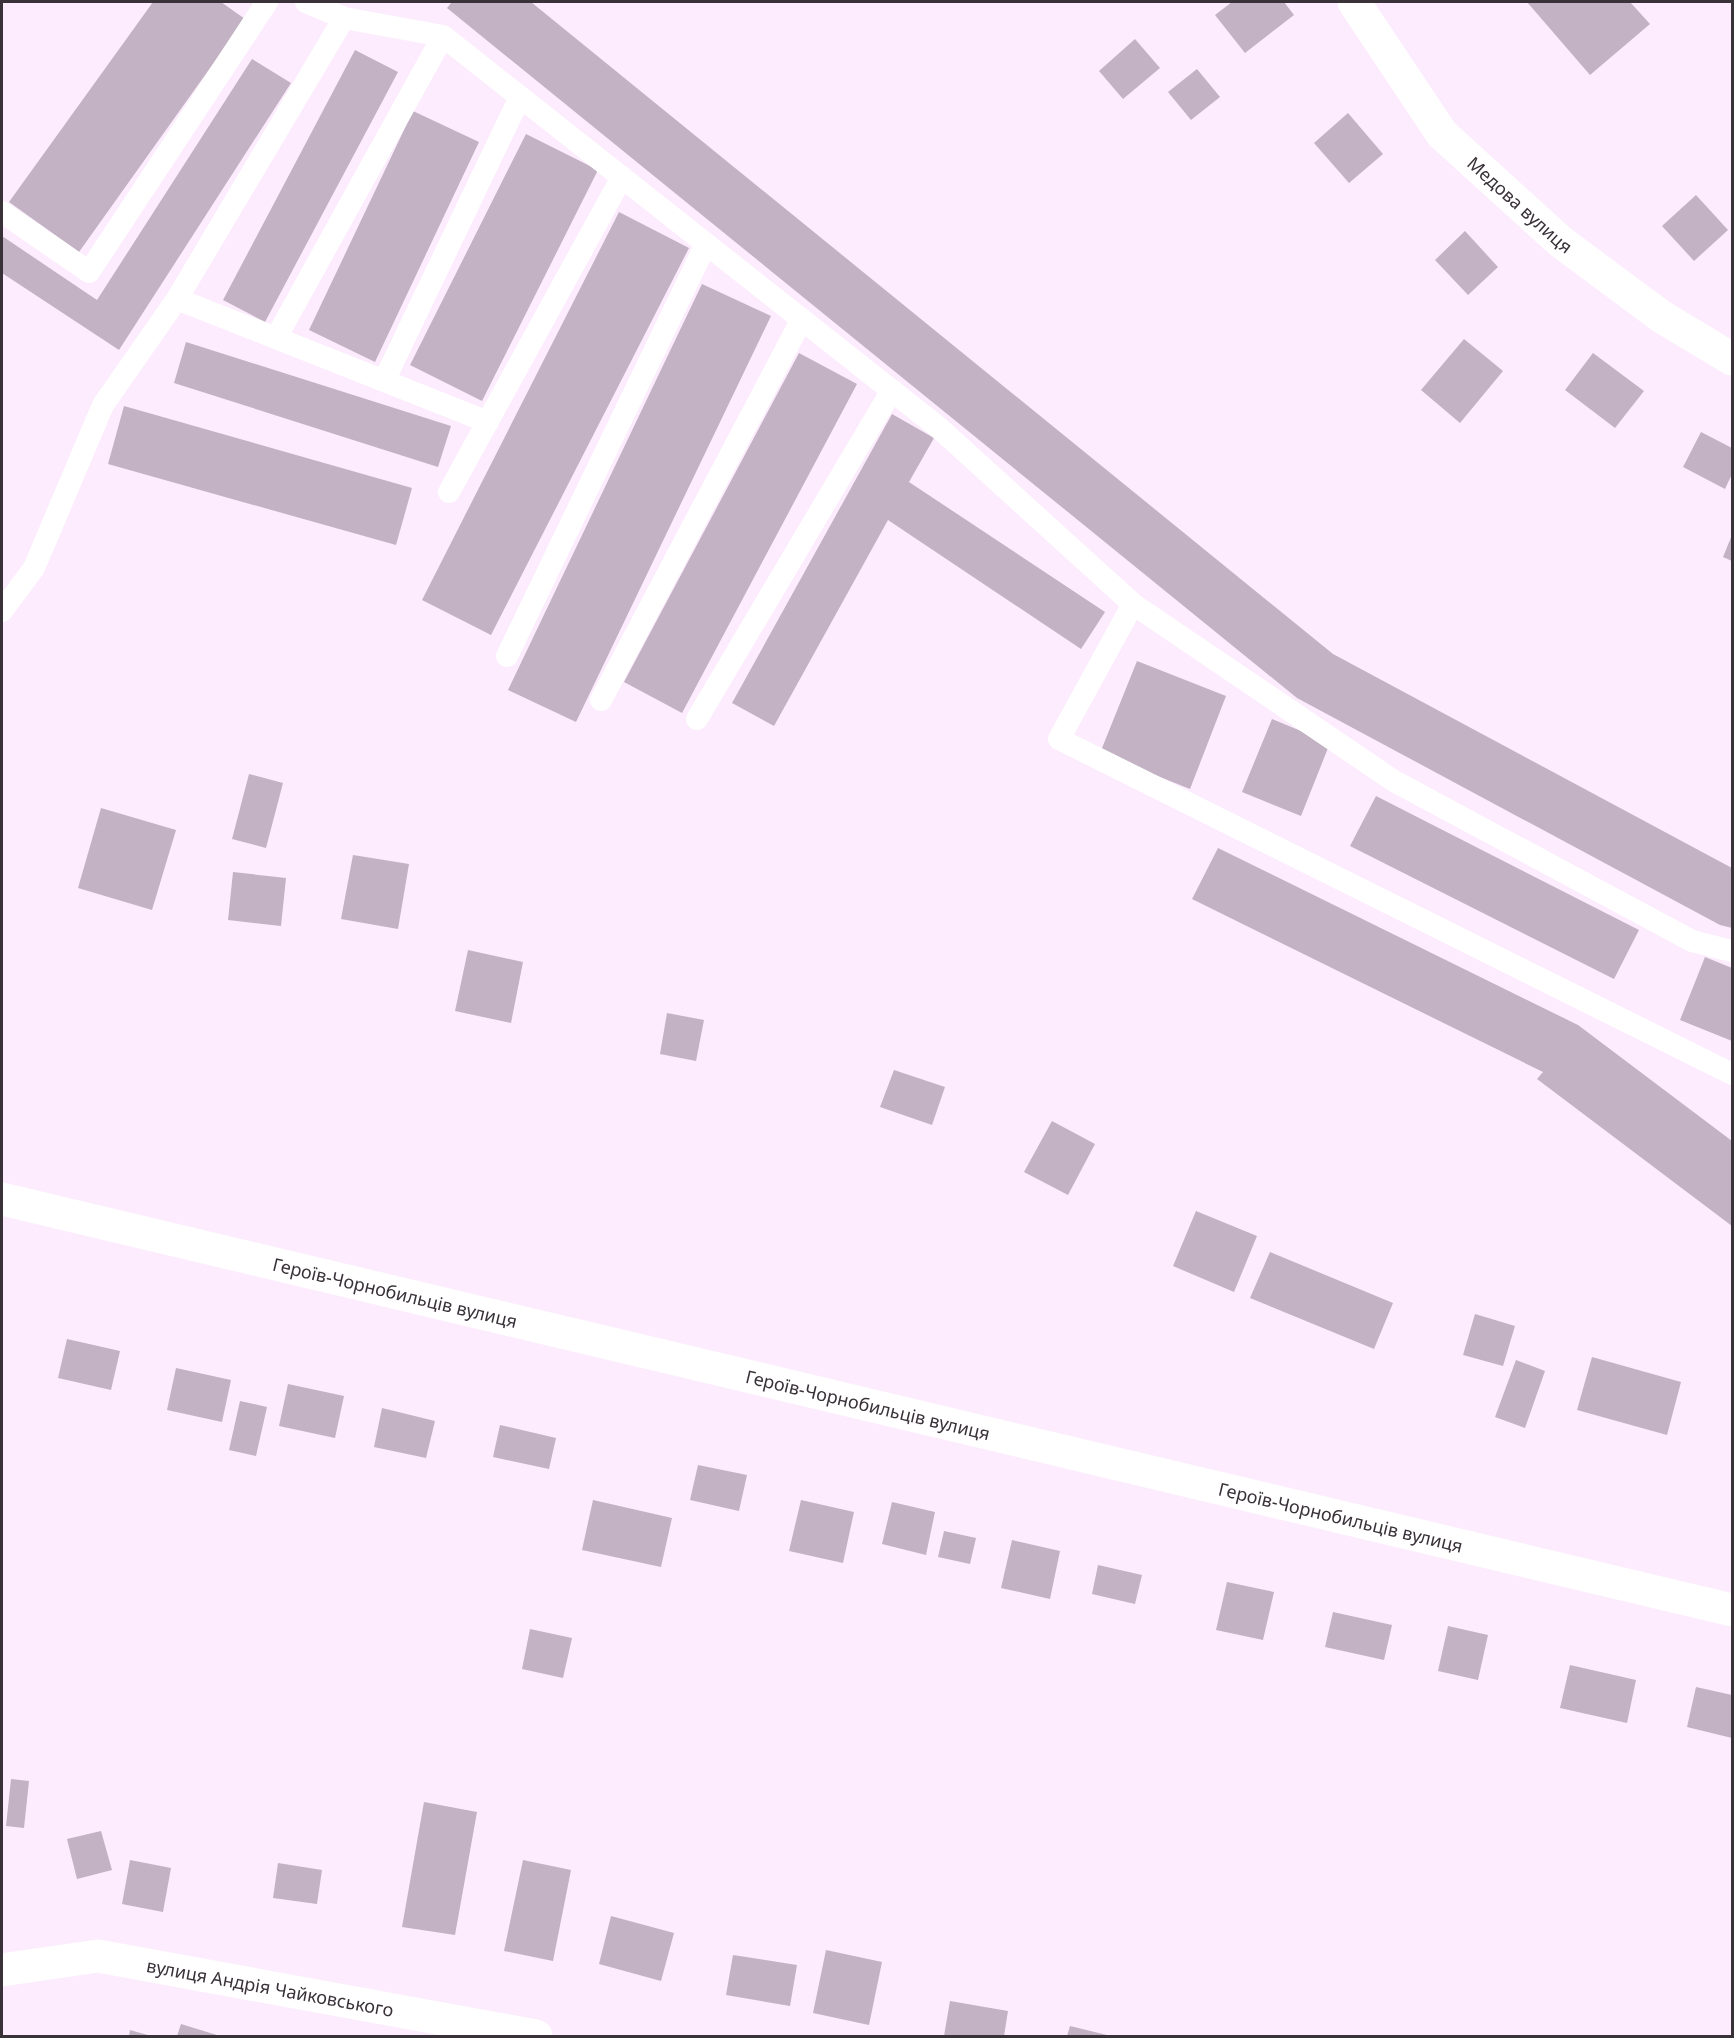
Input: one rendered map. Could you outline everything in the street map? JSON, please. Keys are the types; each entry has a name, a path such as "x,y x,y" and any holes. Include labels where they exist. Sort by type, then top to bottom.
{"street":[{"name":"Медова вулиця","path":"1354,2 1442,135 1561,242 1662,317 1732,359"},
{"name":"Героїв-Чорнобильців вулиця","path":"2,1199 1732,1610"},
{"name":"вулиця Андрія Чайковського","path":"2,1970 98,1956 536,2037"}],"lane":[{"path":"2,212 89,272 267,2"},
{"path":"306,2 344,18 443,36 938,427 1133,604 1394,781 1692,941 1732,951"},
{"path":"2,611 34,568 103,405 177,299 344,18"},
{"path":"276,338 443,36"},
{"path":"384,381 520,97"},
{"path":"449,492 622,177"},
{"path":"507,656 706,244"},
{"path":"177,299 488,422"},
{"path":"601,700 802,319"},
{"path":"697,719 892,390"},
{"path":"1133,604 1059,739 1732,1074"}],"building":[{"path":"153,2 221,2 245,19 79,252 9,202"},
{"path":"452,2 531,2 1333,654 1732,868 1732,928 1720,925 1297,698 447,8"},
{"path":"1232,2 1284,2 1294,15 1245,53 1215,15"},
{"path":"1527,2 1630,2 1650,24 1590,75"},
{"path":"1135,39 1160,68 1123,99 1099,71"},
{"path":"355,50 398,72 265,322 223,300"},
{"path":"252,59 291,83 119,350 2,273 2,236 97,300"},
{"path":"1197,69 1220,97 1191,120 1168,92"},
{"path":"413,111 479,142 375,362 309,330"},
{"path":"1348,113 1383,154 1349,183 1314,143"},
{"path":"526,134 598,170 482,401 410,365"},
{"path":"1696,195 1728,230 1694,261 1662,226"},
{"path":"619,212 689,248 491,635 422,600"},
{"path":"1465,231 1498,267 1468,295 1435,260"},
{"path":"702,284 771,316 576,722 508,690"},
{"path":"1464,339 1503,371 1460,423 1421,390"},
{"path":"186,342 451,426 438,467 174,383"},
{"path":"799,353 857,384 682,713 624,682"},
{"path":"1593,353 1644,391 1615,428 1565,390"},
{"path":"124,406 412,488 396,545 108,464"},
{"path":"892,414 934,438 909,482 1105,612 1081,649 888,520 774,726 732,703"},
{"path":"1701,432 1732,448 1732,474 1725,489 1683,467"},
{"path":"1732,535 1732,561 1723,557"},
{"path":"1137,661 1226,696 1190,789 1100,753"},
{"path":"1272,719 1330,743 1301,816 1242,792"},
{"path":"249,774 283,783 266,848 232,839"},
{"path":"1376,796 1639,930 1614,979 1350,846"},
{"path":"101,808 176,830 152,910 78,888"},
{"path":"1218,848 1578,1025 1732,1141 1732,1226 1537,1079 1543,1072 1192,899"},
{"path":"353,855 409,864 398,929 341,919"},
{"path":"233,872 286,878 281,926 228,920"},
{"path":"468,950 523,962 511,1023 455,1011"},
{"path":"1705,957 1732,968 1732,1041 1680,1020"},
{"path":"667,1013 704,1020 696,1061 660,1054"},
{"path":"894,1070 945,1087 932,1125 880,1107"},
{"path":"1052,1121 1095,1144 1068,1195 1024,1172"},
{"path":"1196,1211 1257,1236 1234,1292 1173,1266"},
{"path":"1270,1252 1393,1303 1374,1349 1250,1298"},
{"path":"1475,1314 1515,1326 1503,1366 1463,1355"},
{"path":"67,1339 120,1351 111,1390 58,1378"},
{"path":"1592,1357 1681,1382 1667,1435 1577,1410"},
{"path":"1516,1360 1545,1371 1525,1428 1495,1417"},
{"path":"176,1368 231,1380 222,1422 167,1410"},
{"path":"288,1384 344,1396 335,1438 279,1426"},
{"path":"240,1401 267,1407 256,1456 229,1450"},
{"path":"382,1408 435,1421 426,1458 374,1447"},
{"path":"500,1425 556,1438 549,1469 493,1457"},
{"path":"698,1465 747,1475 739,1511 690,1500"},
{"path":"593,1500 672,1518 661,1567 582,1550"},
{"path":"801,1500 854,1512 843,1563 789,1551"},
{"path":"892,1502 935,1512 926,1555 882,1544"},
{"path":"944,1531 976,1538 970,1564 938,1557"},
{"path":"1012,1540 1060,1551 1050,1599 1001,1588"},
{"path":"1098,1565 1142,1575 1135,1604 1092,1594"},
{"path":"1227,1582 1274,1592 1263,1640 1216,1630"},
{"path":"1333,1612 1392,1625 1384,1660 1325,1647"},
{"path":"1448,1626 1488,1635 1478,1680 1438,1671"},
{"path":"530,1629 572,1638 563,1678 522,1669"},
{"path":"1570,1665 1636,1680 1627,1723 1560,1708"},
{"path":"1696,1687 1732,1695 1732,1738 1687,1727"},
{"path":"11,1779 29,1781 24,1828 6,1826"},
{"path":"424,1802 477,1812 455,1935 402,1927"},
{"path":"101,1831 112,1870 77,1879 67,1839"},
{"path":"130,1860 171,1868 163,1912 122,1904"},
{"path":"523,1860 571,1870 553,1961 504,1951"},
{"path":"278,1863 322,1870 317,1904 273,1898"},
{"path":"611,1916 674,1933 661,1981 599,1964"},
{"path":"826,1950 882,1962 869,2025 813,2013"},
{"path":"733,1955 797,1965 790,2006 726,1995"},
{"path":"950,2001 1008,2011 1004,2036 944,2036"},
{"path":"181,2024 220,2036 177,2036"},
{"path":"1070,2026 1111,2036 1067,2036"},
{"path":"130,2030 151,2036 129,2036"}]}
